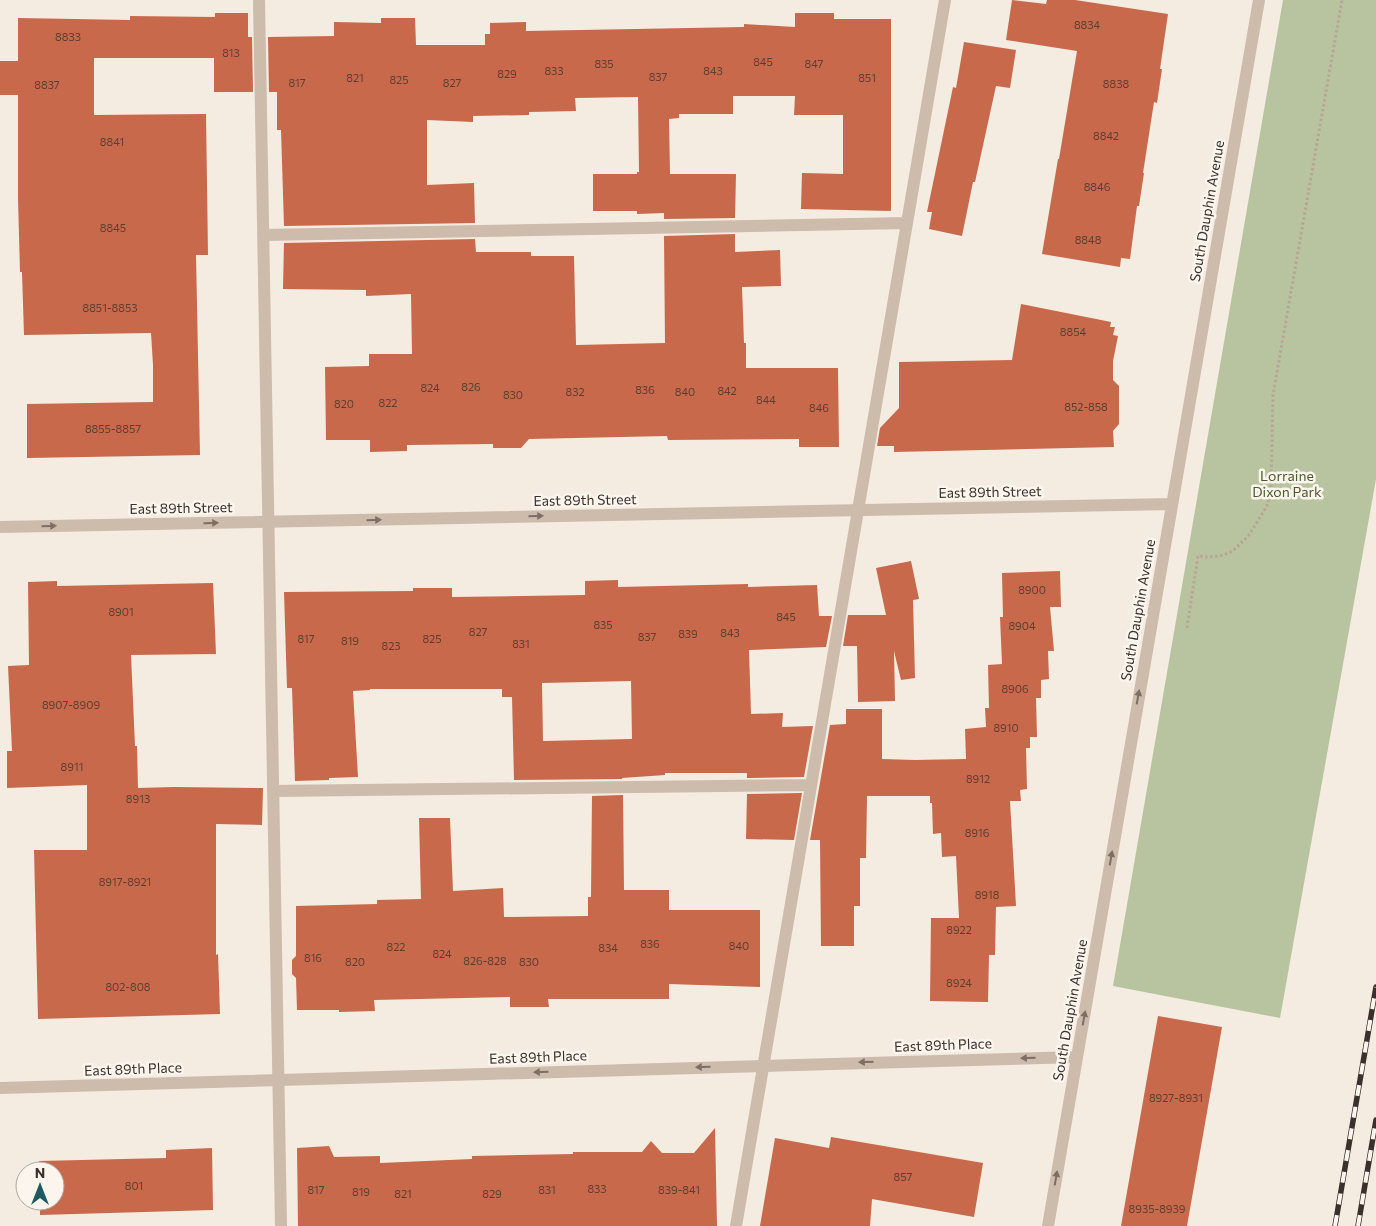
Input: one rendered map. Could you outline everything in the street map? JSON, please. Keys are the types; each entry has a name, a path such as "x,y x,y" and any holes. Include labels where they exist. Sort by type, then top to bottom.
{"street":[{"path":"259,0 281,1226"},
{"path":"736,1226 945,0"},
{"name":"South Dauphin Avenue","path":"1048,1226 1259,0"},
{"path":"263,236 907,222"},
{"name":"East 89th Street","path":"0,527 1172,504"},
{"path":"273,791 811,785"},
{"name":"East 89th Place","path":"0,1088 1077,1057"}],"path":[{"path":"1187,628 1198,556 1220,556 1233,551 1249,535 1268,506 1271,487 1272,395 1342,0"}],"green space":[{"name":"Lorraine Dixon Park","path":"1283,0 1376,0 1376,479 1280,1018 1113,986"}],"building":[{"path":"1012,0 1046,4 1047,0 1075,0 1168,14 1157,103 1154,102 1130,259 1121,258 1120,267 1042,254 1077,51 1006,40"},
{"path":"215,13 248,13 248,37 252,37 253,92 214,92 214,58 94,58 94,115 206,114 208,255 196,255 200,455 27,458 27,404 153,402 153,365 151,333 24,335 18,198 18,95 0,95 0,61 18,61 18,18 130,20 130,16 215,17"},
{"path":"795,13 834,13 834,19 891,19 891,211 801,209 802,173 843,174 843,115 794,115 795,96 733,96 733,114 679,114 679,118 669,119 670,174 736,174 735,218 664,219 664,213 637,214 637,211 593,211 593,174 637,174 639,172 638,97 575,98 576,111 529,112 529,115 473,116 473,122 427,120 427,185 474,183 475,223 284,226 281,130 277,130 277,92 269,92 268,37 334,36 334,22 381,23 381,18 415,18 416,45 485,45 485,34 490,34 490,23 526,22 526,31 744,27 744,24 795,27"},
{"path":"964,42 1016,50 1010,88 996,86 962,236 929,229 932,212 927,212 953,87 956,88"},
{"path":"735,234 735,252 780,250 781,286 742,287 746,368 838,368 839,447 799,447 799,439 668,440 667,436 529,439 521,448 493,448 493,444 407,445 407,451 370,452 370,440 326,440 325,367 369,366 369,354 412,354 411,294 366,296 366,290 283,289 284,243 475,239 476,252 531,252 531,256 574,256 576,345 665,343 664,236"},
{"path":"1021,304 1111,322 1110,327 1115,327 1113,335 1118,336 1113,361 1113,380 1119,386 1119,424 1113,431 1114,447 894,452 894,446 877,446 880,428 899,408 899,362 1012,360"},
{"path":"911,561 919,599 913,600 915,678 901,680 894,651 895,701 858,702 857,646 843,646 848,615 886,615 876,568"},
{"path":"1060,571 1061,607 1050,607 1054,651 1048,651 1049,679 1041,680 1041,698 1036,698 1037,737 1030,737 1030,748 1026,748 1027,789 1020,790 1021,801 1010,801 1016,906 996,907 995,955 989,955 988,1002 930,1001 931,918 959,918 956,856 942,857 941,833 933,834 930,796 867,796 866,858 860,858 860,906 854,906 854,946 821,946 820,840 810,840 830,725 846,724 846,709 882,709 882,759 966,759 965,729 986,727 985,708 989,708 988,665 1002,664 1000,617 1003,617 1002,573"},
{"path":"618,580 618,587 748,584 748,587 817,585 819,616 832,616 826,647 749,650 751,714 783,713 782,727 813,726 804,777 747,778 747,773 665,773 665,775 622,779 514,780 512,697 502,697 502,689 370,689 353,691 358,777 295,781 292,688 287,688 284,592 413,591 413,588 452,588 452,597 585,595 585,581","holes":["631,681 632,739 543,741 542,683"]},
{"path":"57,581 57,586 213,583 216,654 131,655 138,788 263,788 262,825 216,824 216,955 218,954 220,1014 38,1019 34,850 87,850 87,785 7,788 7,751 12,751 8,666 29,665 28,582"},
{"path":"802,793 794,840 746,839 747,794"},
{"path":"623,795 624,890 669,890 669,910 760,910 760,987 669,984 669,999 548,999 549,1007 510,1007 510,997 374,1000 375,1011 297,1010 296,978 292,974 292,960 296,956 296,906 377,904 377,900 421,899 419,818 450,818 453,891 503,888 504,917 588,916 588,897 591,897 592,796"},
{"path":"1158,1016 1222,1027 1187,1226 1121,1226"},
{"path":"715,1128 717,1226 298,1226 297,1148 329,1146 334,1157 380,1156 380,1163 472,1159 472,1156 573,1154 573,1152 642,1152 651,1141 662,1153 694,1153"},
{"path":"831,1137 983,1163 974,1217 872,1199 870,1226 760,1226 775,1138 829,1148"},
{"path":"212,1148 213,1210 40,1215 40,1211 65,1211 65,1161 39,1161 166,1158 166,1150"}],"railway":[{"path":"1335,1226 1376,987"},
{"path":"1358,1226 1376,1120"}]}
